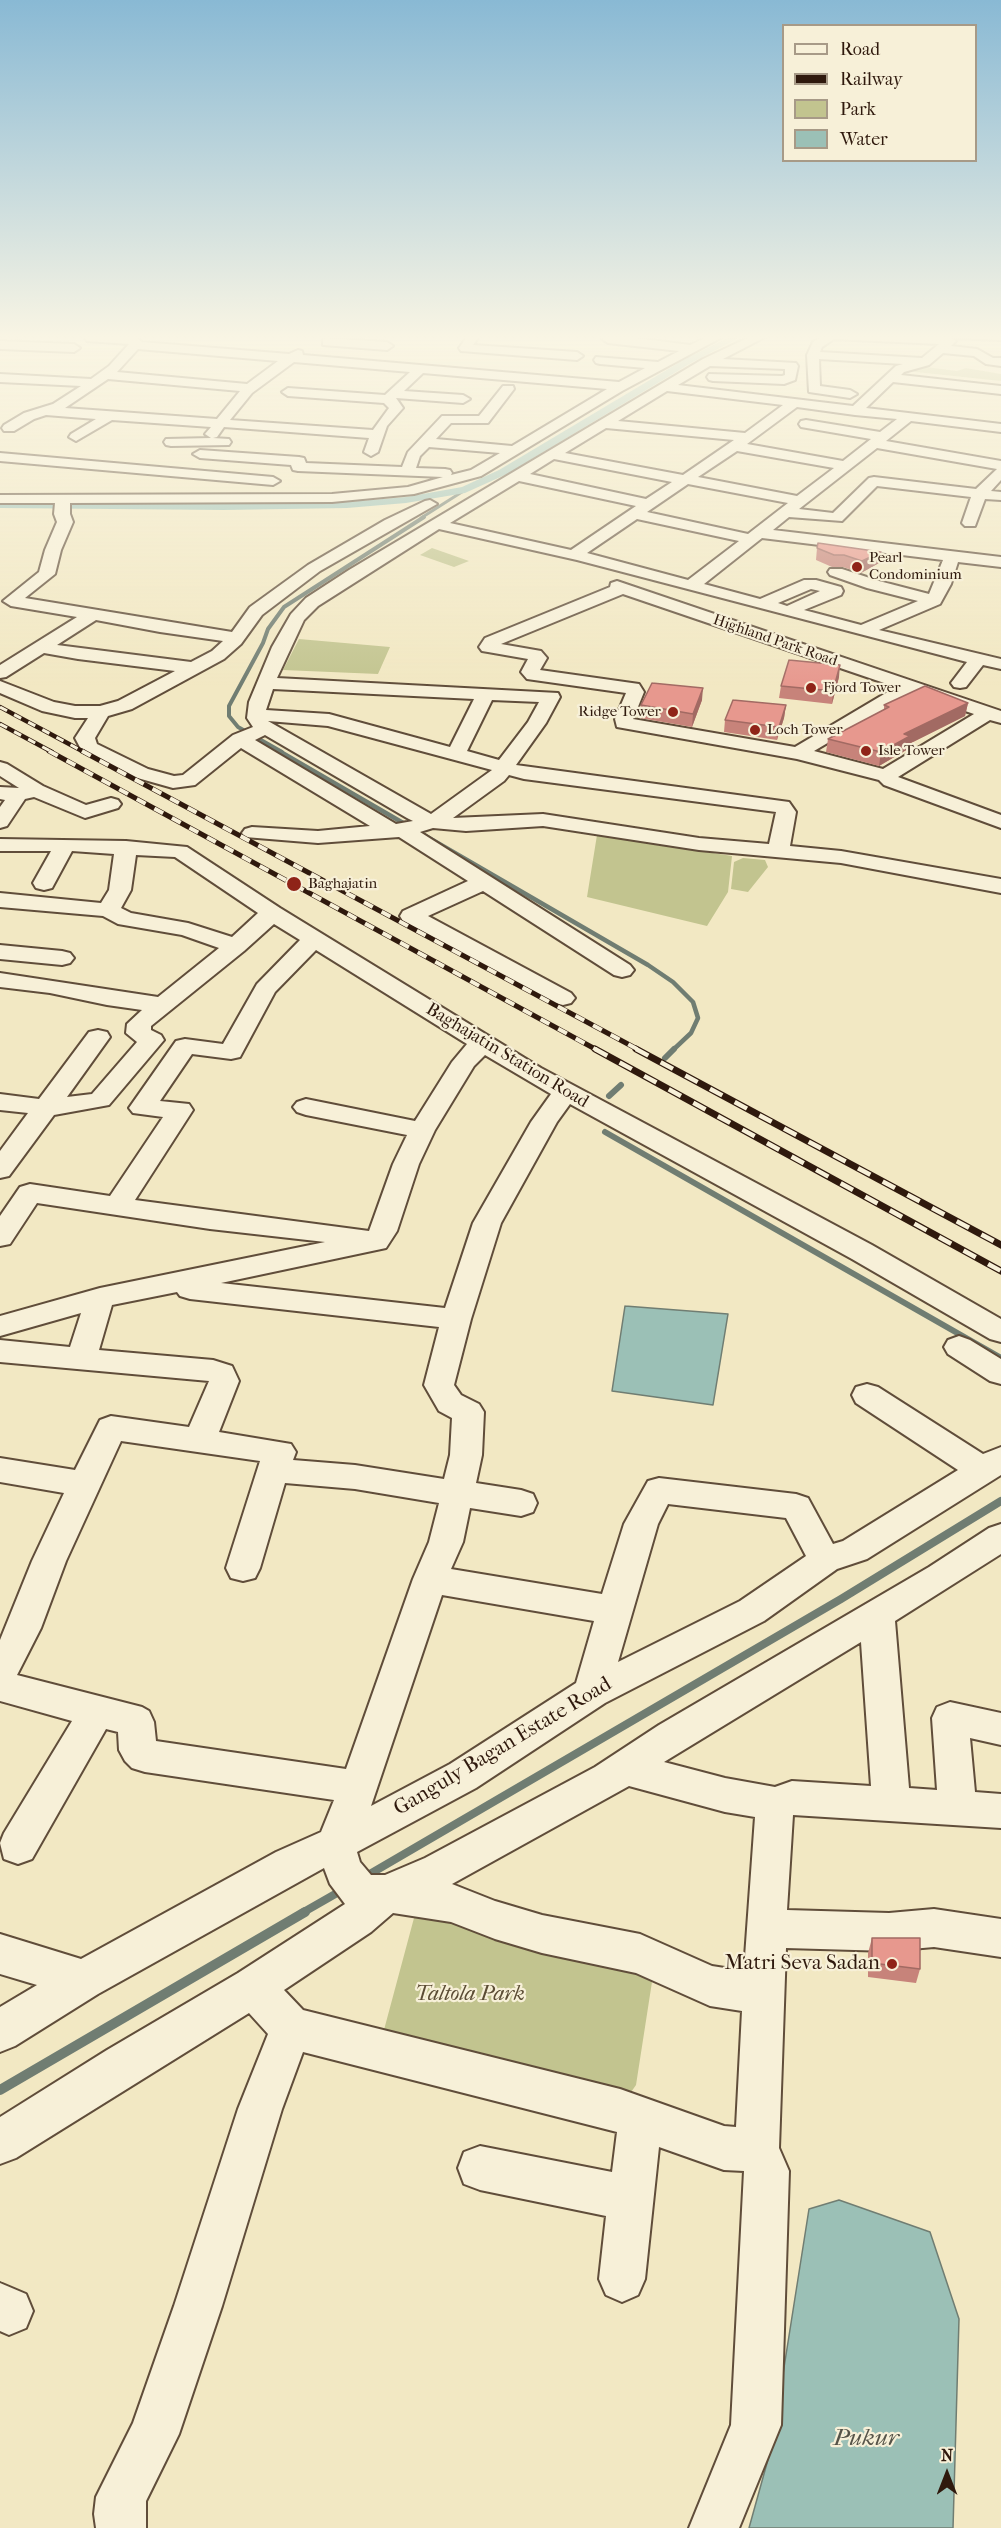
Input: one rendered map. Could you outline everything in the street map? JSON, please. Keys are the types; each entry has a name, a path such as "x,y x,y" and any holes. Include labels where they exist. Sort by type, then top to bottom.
{"street":[{"path":"26,460 38,452"},
{"path":"166,498 168,492 200,452"},
{"path":"235,452 299,460 298,467 471,474"},
{"path":"353,485 363,469 379,452"},
{"path":"408,471 411,459 417,452"},
{"path":"376,512 421,499 471,474 502,452"},
{"path":"261,725 258,702 281,647 297,618 312,602 436,524 454,510 558,452"},
{"path":"574,555 726,452"},
{"path":"768,452 846,466"},
{"path":"692,585 864,452"},
{"path":"902,470 923,452 1001,465"},
{"path":"553,455 801,501"},
{"path":"0,457 289,482"},
{"path":"538,464 688,498"},
{"path":"970,523 979,494 1001,472"},
{"path":"517,476 649,504"},
{"path":"824,533 874,481 1001,496"},
{"path":"317,484 353,485 421,499 454,510"},
{"path":"0,513 166,498 421,499"},
{"path":"0,499 62,506 227,514"},
{"path":"421,499 390,523 275,595 256,611 236,638 218,655 97,719 84,738 89,747 141,773 173,782 189,782 240,739 261,725 329,720 504,769 783,806 786,812 778,852"},
{"path":"6,600 47,574 53,550 65,522 62,506"},
{"path":"758,511 837,518"},
{"path":"315,513 337,513"},
{"path":"634,514 755,536 1001,562"},
{"path":"436,524 574,555 978,660 1001,664"},
{"path":"864,630 934,600 943,584 952,556"},
{"path":"836,572 873,585 934,600"},
{"path":"762,604 810,583 835,591 788,611"},
{"name":"Highland Park Road","path":"798,753 624,723 635,692 633,688 532,675 530,672 538,658 535,656 488,647 491,642 619,587 995,715"},
{"path":"6,600 236,638"},
{"path":"0,673 93,614"},
{"path":"42,648 193,669"},
{"path":"960,683 978,660"},
{"path":"266,683 551,697 537,723 504,769 492,781 412,828"},
{"path":"0,686 49,707 97,719"},
{"path":"798,753 909,687"},
{"path":"455,755 486,694"},
{"path":"886,777 995,715"},
{"path":"261,725 414,814 412,828"},
{"path":"240,739 412,828 484,882 622,970"},
{"path":"798,753 886,777 891,781 1001,822"},
{"path":"0,768 18,793 85,812 111,804"},
{"path":"0,822 18,793"},
{"path":"252,833 318,837 412,828 543,820 699,844 841,857 998,880"},
{"name":"Baghajatin Station Road","path":"0,845 126,847 180,851 200,855 272,913 481,1044 639,1133 862,1252 1001,1332"},
{"path":"44,883 65,845"},
{"path":"108,910 120,890 126,847"},
{"path":"484,882 411,916 563,998"},
{"path":"0,900 108,910 126,919 188,930 236,946"},
{"path":"272,913 236,946 139,1024 138,1033 152,1040 185,1047 231,1052 265,989 314,939"},
{"path":"0,952 62,958"},
{"path":"0,980 163,1005"},
{"path":"0,1170 98,1037"},
{"path":"100,1100 152,1040"},
{"path":"0,1326 99,1298 376,1241 383,1231 406,1164 422,1130 464,1062 481,1044"},
{"path":"142,1108 185,1047"},
{"path":"0,2142 254,1987 357,1919 358,1787 429,1580 446,1542 466,1455 468,1412 450,1402 439,1385 456,1319 487,1223 544,1122 565,1092"},
{"path":"0,1102 46,1108 100,1100 142,1108 180,1110 117,1207"},
{"path":"306,1107 422,1130"},
{"path":"0,1183 30,1193 117,1207 376,1241"},
{"path":"0,1237 30,1193"},
{"path":"163,1286 456,1319"},
{"path":"81,1360 99,1298"},
{"path":"959,1347 1001,1373"},
{"path":"0,1351 213,1371 221,1374 224,1381 198,1441"},
{"path":"867,1395 992,1464"},
{"path":"0,1674 24,1628 49,1562 111,1428 280,1452 243,1568"},
{"name":"Ganguly Bagan Estate Road","path":"0,2031 83,1980 290,1864 357,1876 463,1776 592,1692 752,1611 825,1560 855,1550 992,1464"},
{"path":"0,1470 84,1484"},
{"path":"273,1470 355,1477 521,1503"},
{"path":"592,1692 614,1610 641,1524 659,1490 796,1507 825,1560"},
{"path":"357,1876 439,1871 624,1768 672,1736 941,1577 1001,1538"},
{"path":"429,1580 614,1610"},
{"path":"877,1615 891,1804"},
{"path":"0,1686 97,1712 129,1718 136,1722 138,1750 145,1756 358,1787"},
{"path":"18,1846 97,1712"},
{"path":"957,1808 950,1718 1001,1729"},
{"path":"624,1768 724,1795 775,1804 792,1798 1001,1811"},
{"path":"714,2528 756,2425 767,2171 757,2150 766,1928 775,1804"},
{"path":"357,1876 452,1903 542,1935 639,1954 710,1986 764,1995"},
{"path":"766,1928 889,1932 934,1928 1001,1938"},
{"path":"0,1954 83,1980"},
{"path":"254,1987 291,2028 620,2111 724,2148 757,2150"},
{"path":"121,2528 119,2514 122,2497 154,2434 198,2306 260,2109 291,2028"},
{"path":"622,2278 640,2119"},
{"path":"480,2168 631,2198"}],"green space":[{"path":"432,548 469,561 454,567 420,555"},
{"path":"299,639 390,647 378,674 283,670"},
{"path":"597,835 732,856 728,892 707,926 587,897"},
{"path":"743,858 765,860 768,867 748,892 731,889 734,862"},
{"name":"Taltola Park","path":"422,1910 654,1969 636,2085 622,2105 381,2041 414,1918"}],"water":[{"path":"625,1306 728,1314 713,1405 612,1391"},
{"name":"Pukur","path":"839,2200 930,2232 959,2319 953,2528 749,2528 782,2409 774,2431 809,2209"}],"building":[{"path":"818,543 881,552 862,561 844,555 834,555 817,548"},
{"path":"789,660 840,665 833,691 781,686"},
{"path":"652,683 703,688 693,714 641,705"},
{"path":"925,686 968,703 904,734 910,736 881,752 828,739 889,707 884,705"},
{"path":"733,700 786,705 779,727 725,720"},
{"path":"872,1938 920,1938 920,1969 872,1963"}],"waterway":[{"path":"0,505 224,507 347,505 406,500 465,490 503,472 536,452"},
{"path":"421,518 465,490"},
{"path":"282,752 238,727 229,716 229,706 263,643 268,629 284,607 424,517"},
{"path":"279,751 648,965 673,982 693,1002 698,1018 691,1033 673,1050"},
{"path":"665,1058 673,1050"},
{"path":"609,1096 621,1085"},
{"path":"605,1132 1001,1358"},
{"path":"363,1878 841,1599 1001,1501"},
{"path":"302,1913 344,1889"},
{"path":"0,2090 305,1912"}],"railway":[{"path":"0,707 84,752"},
{"path":"0,724 52,752"},
{"path":"49,751 597,1050"},
{"path":"82,751 639,1050"},
{"path":"595,1049 1001,1271"},
{"path":"636,1049 1001,1245"}],"place":[{"name":"Pearl Condominium","path":"857,567"},
{"name":"Fjord Tower","path":"811,688"},
{"name":"Ridge Tower","path":"673,712"},
{"name":"Loch Tower","path":"755,730"},
{"name":"Isle Tower","path":"866,751"},
{"name":"Baghajatin","path":"294,884"},
{"name":"Matri Seva Sadan","path":"892,1964"}]}
